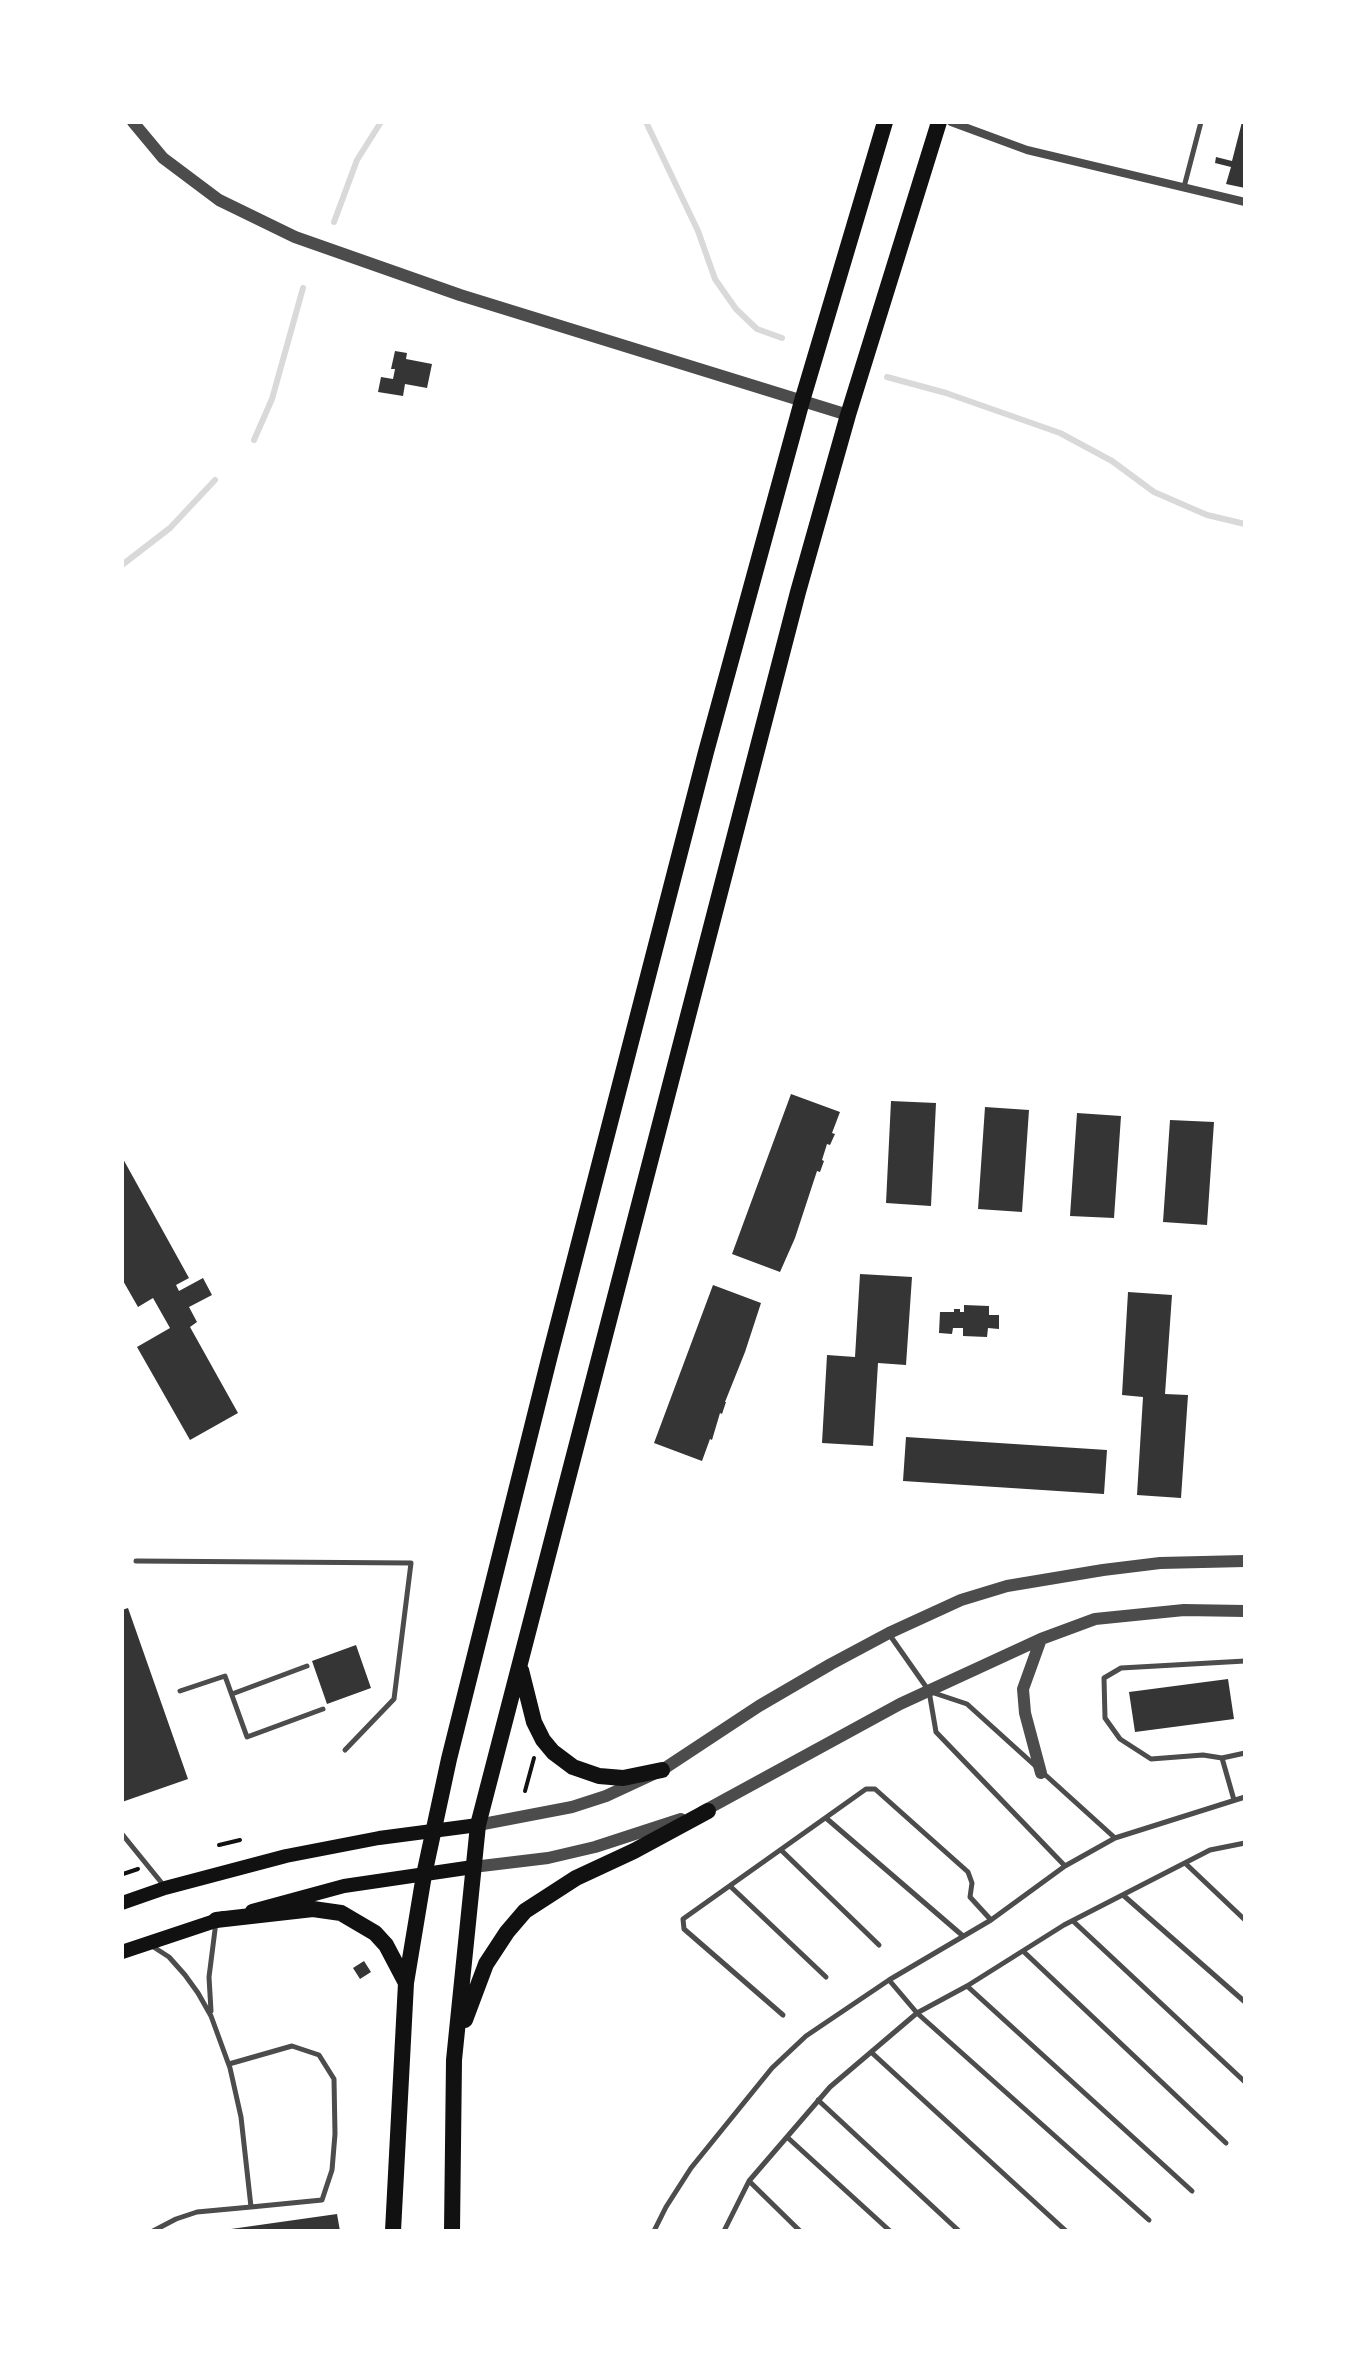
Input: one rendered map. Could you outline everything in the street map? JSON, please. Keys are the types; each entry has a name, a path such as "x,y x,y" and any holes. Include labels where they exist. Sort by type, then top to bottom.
{"main road":[{"path":"393,2231 406,1983 433,1831 550,1355 706,752 802,401 885,122"},
{"path":"452,2231 454,2060 478,1825 798,592 848,415 939,122"},
{"path":"519,1664 537,1730 553,1752 573,1767 599,1776 623,1778 662,1770"},
{"path":"454,2060 486,1964 525,1911 576,1878 708,1811"},
{"path":"122,1903 165,1888 286,1856 379,1838 478,1825"},
{"path":"122,1952 216,1920 344,1886 473,1867"},
{"path":"216,1920 313,1909 341,1913 375,1933 386,1945 406,1983"}],"street":[{"path":"133,122 163,158 219,200 295,237 460,295 848,415"},
{"path":"951,122 1027,150 1245,202"},
{"path":"478,1825 572,1807 606,1796 662,1770 759,1706 831,1664 961,1600 1007,1586 1058,1577 1160,1563 1245,1561"},
{"path":"473,1867 548,1858 595,1847 708,1811 900,1704 1041,1639 1095,1619 1184,1610 1245,1611"},
{"path":"1041,1639 1023,1689 1025,1713 1041,1773"}],"lane":[{"path":"1184,188 1201,122"},
{"path":"136,1561 411,1563 394,1699 345,1750"},
{"path":"889,1633 929,1691 936,1732 1065,1866"},
{"path":"1245,1661 1121,1668 1104,1678 1105,1718 1120,1739 1151,1759 1203,1755 1222,1758 1245,1753"},
{"path":"232,1694 307,1666"},
{"path":"180,1691 225,1676 247,1737 323,1709"},
{"path":"929,1691 967,1704 1115,1838"},
{"path":"1222,1758 1234,1800"},
{"path":"783,2015 684,1929 683,1919 866,1789 875,1789 968,1872 972,1883 970,1897 991,1920"},
{"path":"654,2231 691,2168 772,2068 806,2036 889,1980 991,1920 1065,1866 1115,1838 1245,1797"},
{"path":"826,1818 963,1936"},
{"path":"122,1834 165,1888"},
{"path":"724,2231 749,2181 818,2100 917,2013 1123,1895 1210,1850 1245,1843"},
{"path":"781,1850 879,1945"},
{"path":"1185,1863 1245,1920"},
{"path":"730,1886 826,1977"},
{"path":"1123,1895 1245,2002"},
{"path":"211,2016 209,1977 216,1920"},
{"path":"1073,1921 1245,2082"},
{"path":"148,1943 169,1957 185,1975 211,2016 229,2064 241,2117 251,2207"},
{"path":"1023,1951 1226,2143"},
{"path":"889,1980 917,2013 1149,2220"},
{"path":"967,1986 1192,2191"},
{"path":"153,2231 197,2212 322,2200 332,2170 334,2079 319,2055 292,2046 229,2064"},
{"path":"871,2052 1066,2231"},
{"path":"818,2100 959,2231"},
{"path":"787,2137 890,2231"},
{"path":"749,2181 800,2231"}],"path":[{"path":"525,1791 534,1756"},
{"path":"521,1780 528,1781"},
{"path":"219,1845 240,1840"},
{"path":"123,1874 140,1869"}],"building":[{"path":"1242,122 1245,122 1245,188 1226,184 1231,167 1215,163 1216,157 1232,161"},
{"path":"395,351 407,353 406,359 432,364 427,388 405,384 403,396 378,392 381,377 393,379 395,369 391,369"},
{"path":"791,1094 840,1112 832,1133 835,1134 830,1145 827,1144 820,1172 817,1171 780,1272 732,1254"},
{"path":"891,1101 936,1103 931,1206 886,1203"},
{"path":"985,1107 1029,1110 1022,1212 978,1209"},
{"path":"1077,1113 1121,1116 1114,1218 1070,1216"},
{"path":"1170,1120 1214,1122 1207,1225 1163,1222"},
{"path":"122,1157 189,1278 176,1285 179,1291 203,1278 212,1295 189,1307 197,1322 190,1327 238,1413 190,1440 137,1347 170,1328 153,1298 138,1307 122,1279"},
{"path":"860,1274 912,1277 906,1365 878,1363 873,1446 822,1443 827,1355 855,1357"},
{"path":"713,1285 761,1303 702,1461 654,1443"},
{"path":"1128,1292 1172,1295 1165,1394 1188,1395 1181,1498 1137,1495 1143,1397 1122,1395"},
{"path":"964,1305 989,1306 989,1315 999,1315 999,1329 988,1328 987,1337 963,1336 963,1328 953,1328 952,1334 939,1333 940,1312 960,1309 964,1312"},
{"path":"906,1437 1107,1450 1104,1494 903,1481"},
{"path":"128,1608 188,1779 122,1802 122,1610"},
{"path":"356,1645 371,1688 327,1704 312,1661"},
{"path":"1228,1679 1234,1719 1135,1732 1129,1692"},
{"path":"364,1961 371,1972 360,1979 353,1968"},
{"path":"337,2214 340,2231 231,2231 231,2229"}],"waterway":[{"path":"334,222 357,160 381,122"},
{"path":"646,122 698,231 715,279 736,309 757,329 782,338"},
{"path":"254,440 272,399 303,288"},
{"path":"887,377 946,393 1060,433 1112,461 1154,492 1207,515 1245,524"},
{"path":"122,565 170,528 215,480"}]}
